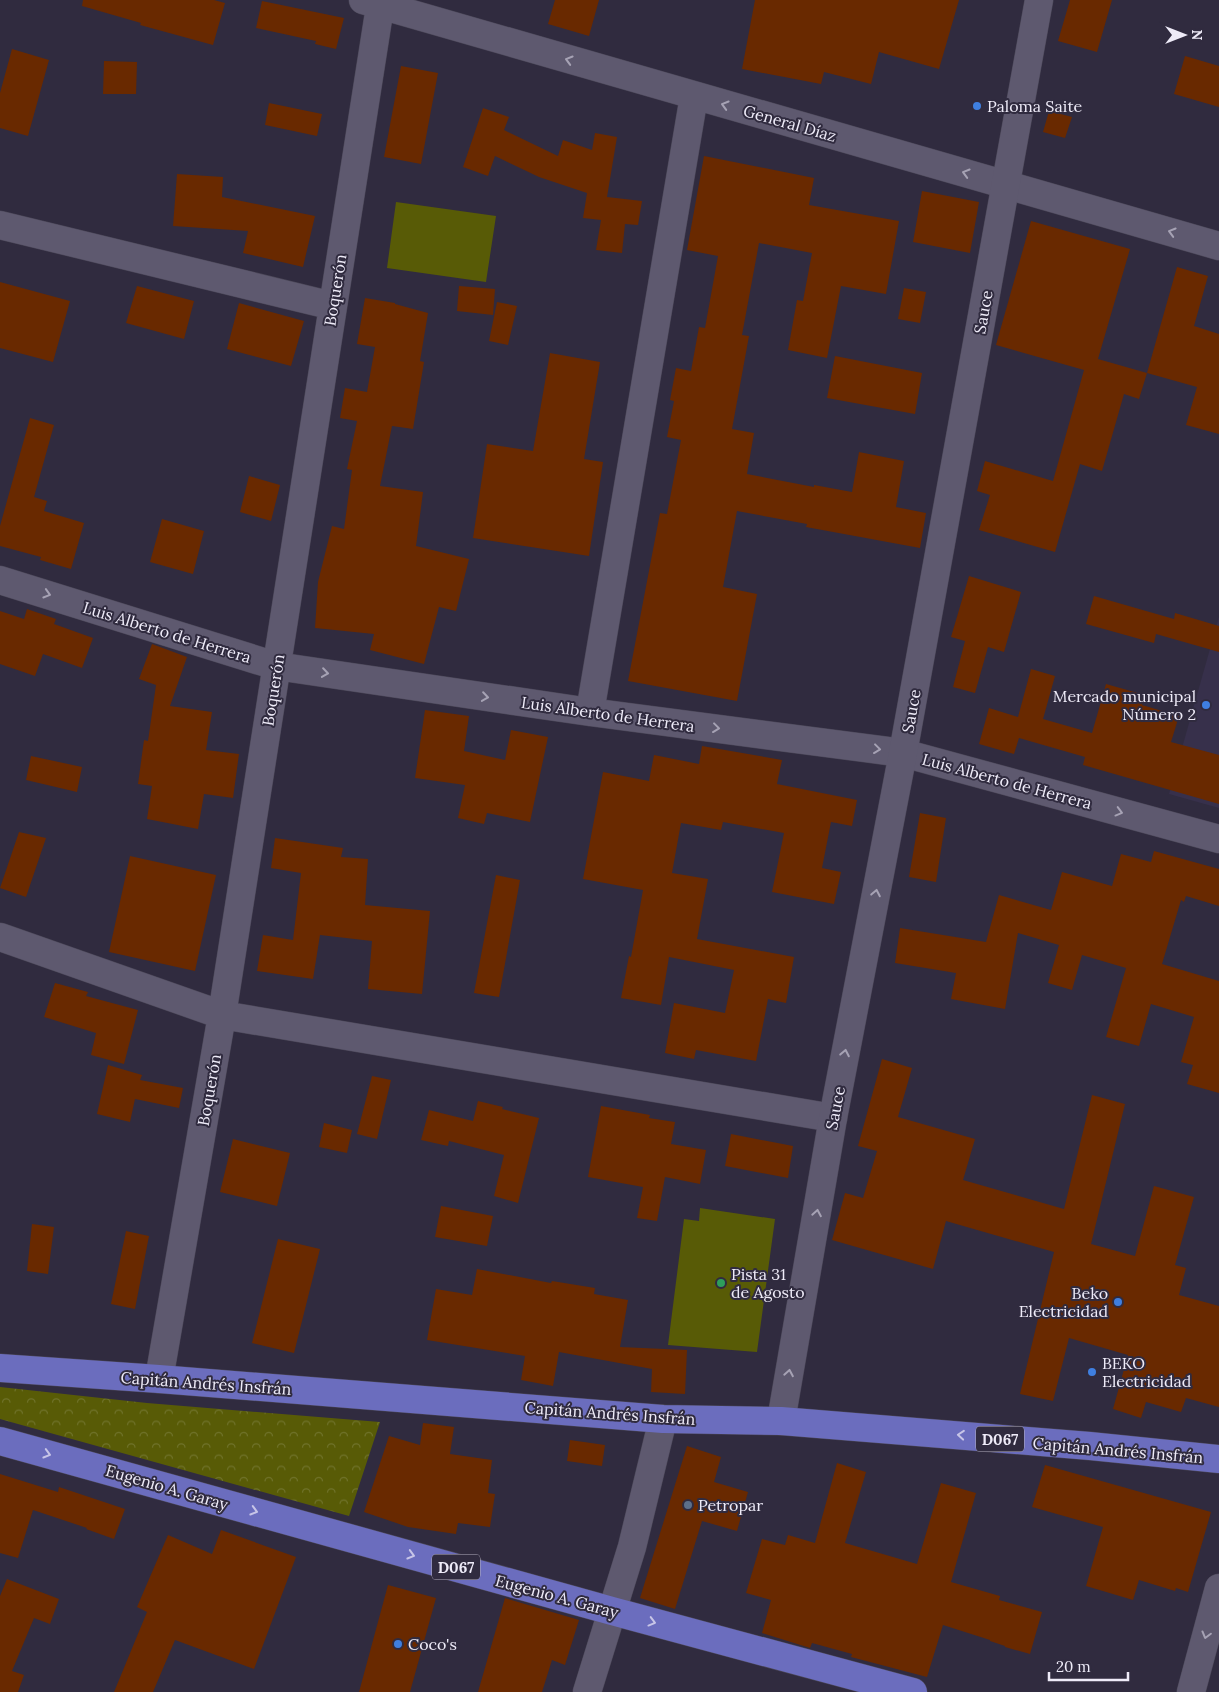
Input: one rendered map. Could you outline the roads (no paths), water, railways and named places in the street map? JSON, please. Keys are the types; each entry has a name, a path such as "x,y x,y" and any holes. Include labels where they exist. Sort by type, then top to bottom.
{"main road":[{"name":"Capitán Andrés Insfrán","path":"0,1368 663,1419 781,1421 1219,1459"},
{"name":"Eugenio A. Garay","path":"0,1441 612,1611 913,1692"}],"street":[{"name":"Sauce","path":"781,1421 833,1118 903,753 1039,0"},
{"name":"General Díaz","path":"374,2 694,96 1219,246"},
{"name":"Boquerón","path":"159,1379 222,1015 333,306 374,2"},
{"path":"590,712 694,96"},
{"path":"0,225 333,306"},
{"name":"Luis Alberto de Herrera","path":"0,580 276,666 590,712 903,753 1219,839"},
{"path":"0,937 222,1015 833,1118"},
{"path":"587,1692 632,1547 663,1419"},
{"path":"1191,1692 1219,1588"}],"place":[{"name":"Paloma Saite","path":"977,106"},
{"name":"Mercado municipal Número 2","path":"1206,705"},
{"name":"Pista 31 de Agosto","path":"721,1283"},
{"name":"Beko Electricidad","path":"1118,1302"},
{"name":"BEKO Electricidad","path":"1092,1372"},
{"name":"Petropar","path":"688,1505"},
{"name":"Coco's","path":"398,1644"}]}
